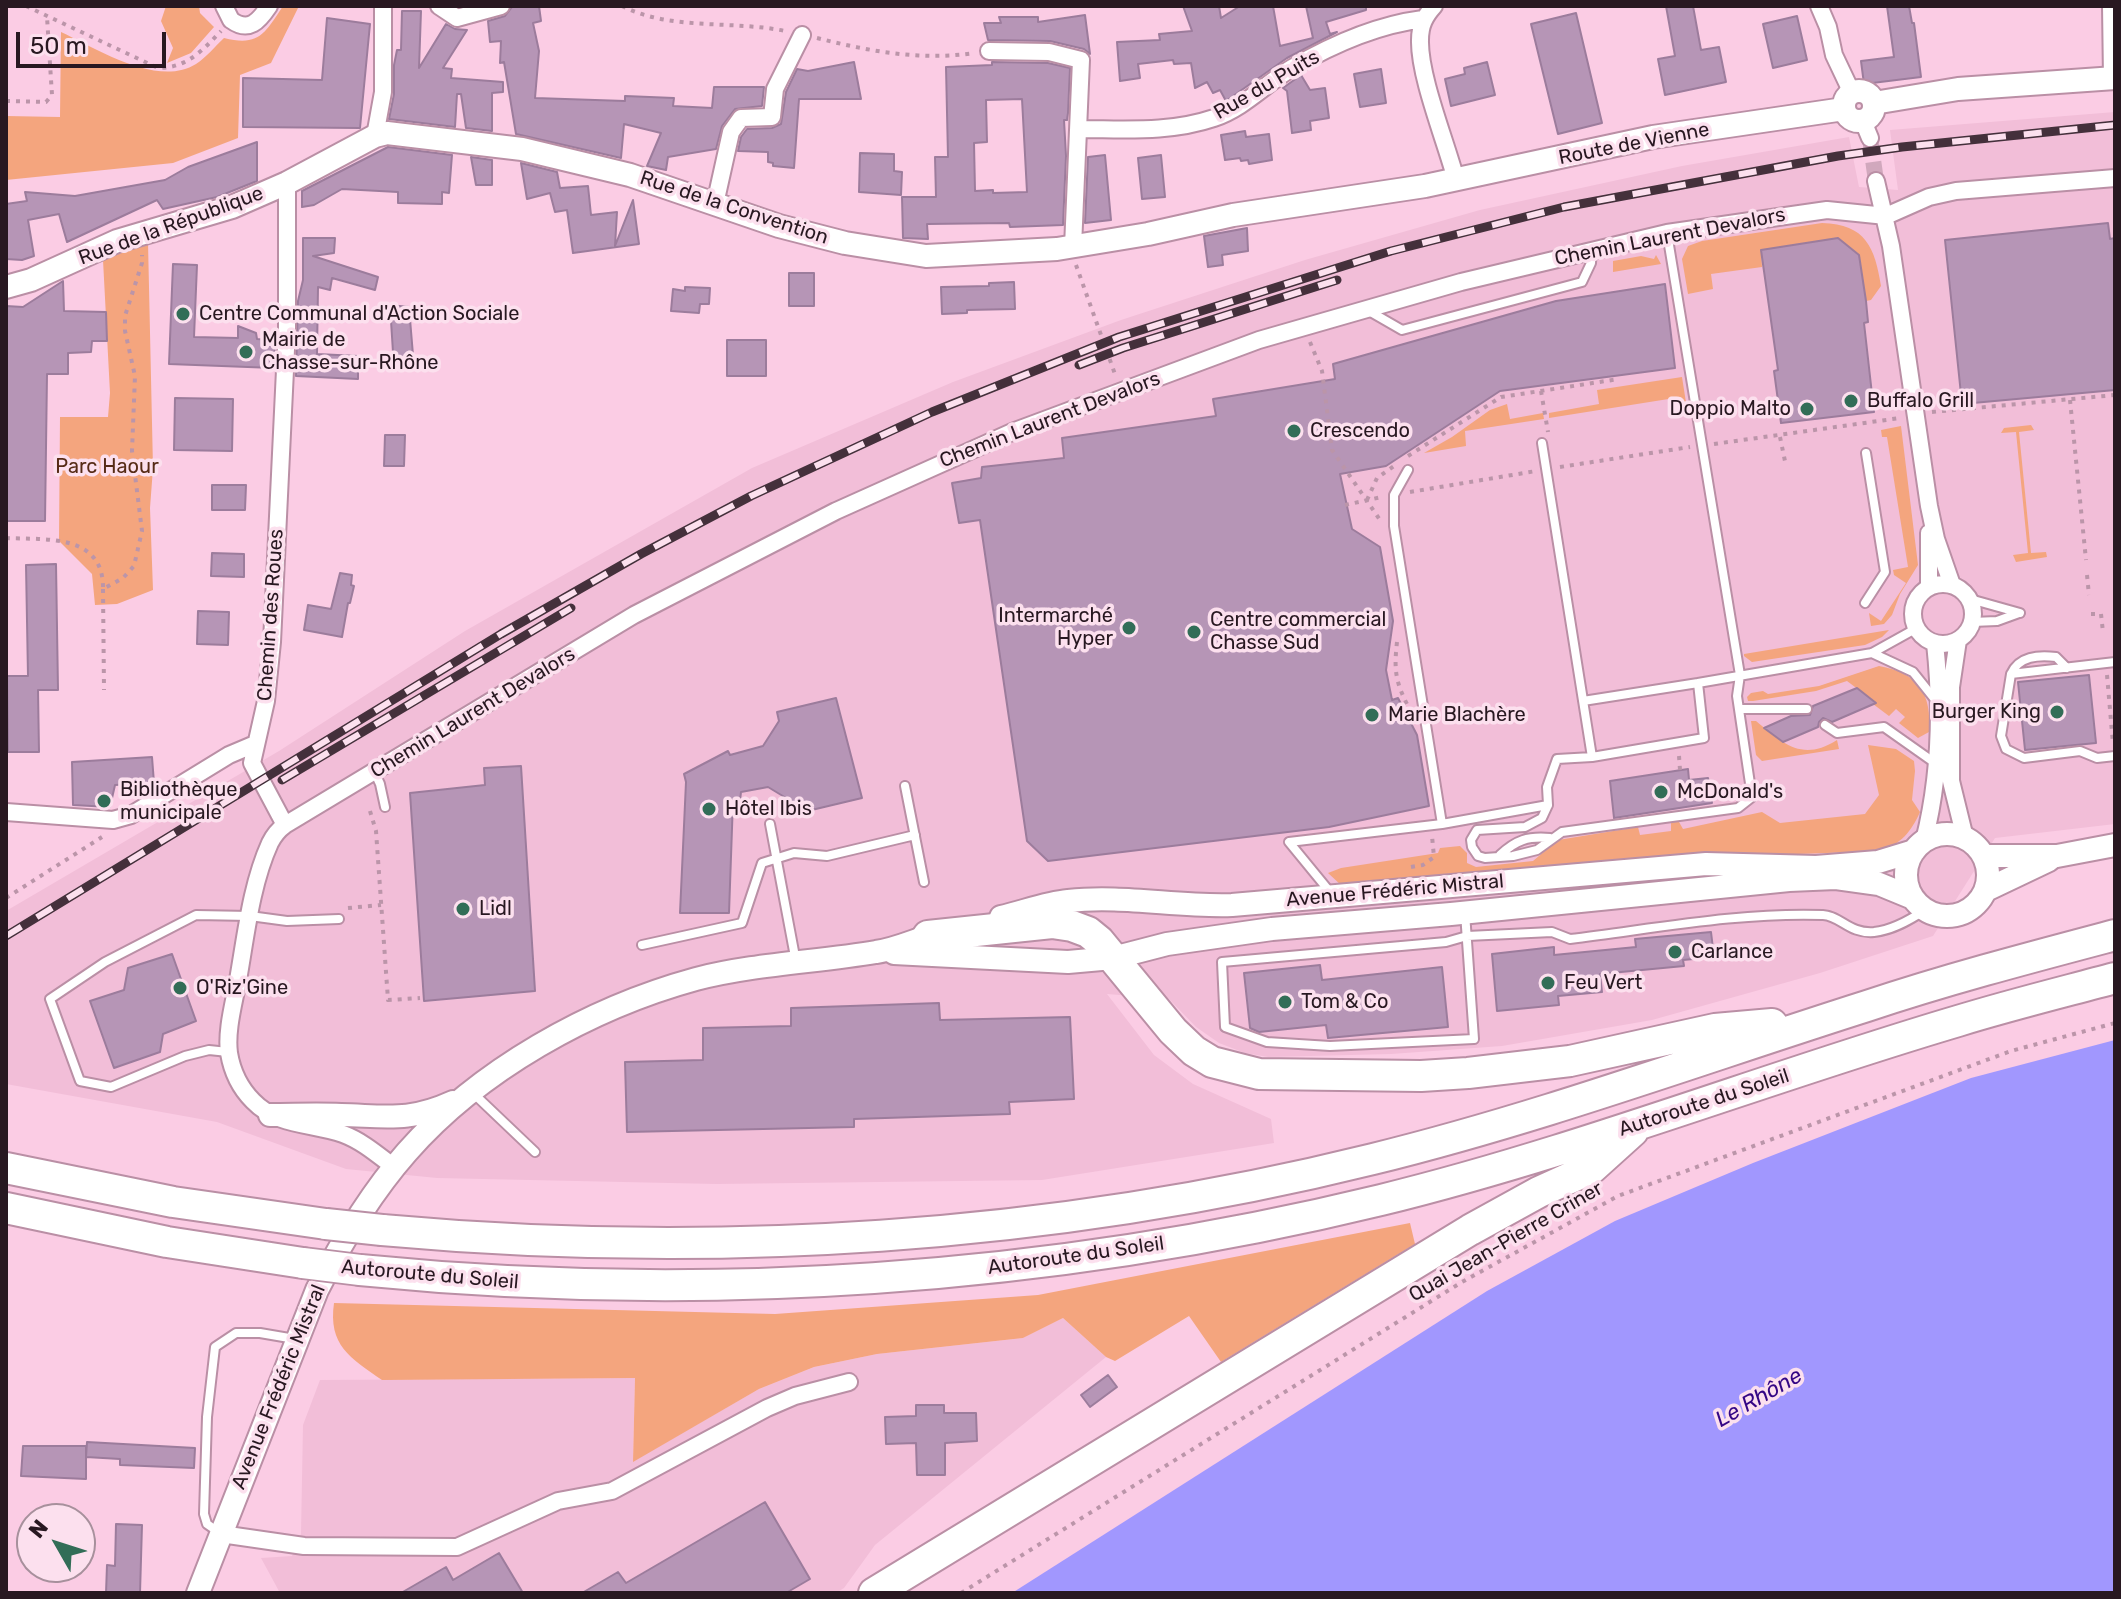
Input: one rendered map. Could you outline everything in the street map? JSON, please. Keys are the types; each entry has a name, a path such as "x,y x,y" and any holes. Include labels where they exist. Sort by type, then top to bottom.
{"highway":[{"path":"928,936 1052,923 1088,932 1126,954 1146,998 1194,1051 1212,1062 1259,1074 1421,1076 1481,1072 1570,1061 1715,1029 1826,1019"},
{"name":"Autoroute du Soleil","path":"6,1168 173,1202 326,1224 528,1241 640,1244 759,1242 926,1232 1115,1210 1245,1187 1373,1159 1490,1128 1826,1019 2115,935"},
{"name":"Autoroute du Soleil","path":"6,1208 167,1242 303,1263 524,1283 776,1283 1002,1267 1251,1229 1504,1167 1943,1025 2115,978"},
{"path":"874,1593 1470,1230 1539,1192 1592,1168 1641,1124"}],"main road":[{"name":"Route de Vienne","path":"1425,186 1653,137 1861,113 1958,89 2114,78"},
{"name":"Rue de la Convention","path":"375,136 387,133 522,149 630,175 779,226 845,243 926,256 1073,247 1233,215 1425,186"},
{"name":"Rue de la République","path":"6,287 31,280 95,250 232,207 287,183 375,136"},
{"path":"1939,834 1956,834 1965,838 1984,856 1989,871 1986,890 1974,907 1945,916 1919,904 1906,879 1909,860 1919,846 1939,834"},
{"path":"1984,856 2057,856 2115,845"},
{"name":"Avenue Frédéric Mistral","path":"880,952 928,936 1065,901 1101,899 1199,906 1706,864 1816,867 1878,862 1919,846"},
{"path":"1986,890 2057,856"},
{"name":"Avenue Frédéric Mistral","path":"198,1593 317,1290 340,1245 394,1167 429,1131 517,1058 624,1005 698,979 796,962 880,952 1068,962 1272,929 1836,878 1879,884 1919,904"},
{"path":"1052,923 1068,934 1074,955 1068,962"},
{"path":"270,1115 411,1117 472,1093"}],"street":[{"path":"228,13 243,26 253,25 269,6"},
{"path":"375,136 383,92 383,6"},
{"path":"439,6 457,18 501,6"},
{"path":"1819,6 1828,27 1834,55 1861,113"},
{"path":"2111,6 2114,78"},
{"path":"1429,12 1420,39 1423,66 1456,180"},
{"name":"Rue du Puits","path":"1079,129 1173,129 1217,117 1251,98 1290,69 1354,36 1429,12"},
{"path":"715,204 731,132 741,118 772,117 775,89 802,35"},
{"path":"989,51 1049,52 1081,60 1073,247"},
{"path":"1886,216 1929,197 1956,191 2115,178"},
{"path":"1876,181 1886,216 1929,506 1936,539 1952,585"},
{"name":"Chemin des Roues","path":"285,825 252,763 266,701 276,572 287,328 287,183"},
{"name":"Chemin Laurent Devalors","path":"285,825 634,615 936,464 1012,432 1259,340 1365,308 1592,250 1667,233 1827,210 1886,216"},
{"path":"1929,506 1929,587"},
{"path":"1958,640 1935,643 1921,635 1917,628 1913,619 1916,601 1929,587 1952,585 1965,593 1973,606 1969,629 1958,640 1951,687 1951,781 1965,838"},
{"path":"1919,846 1933,806 1939,705 1935,643"},
{"path":"6,812 113,820 131,815 229,755 255,744"},
{"path":"1935,763 1951,754"},
{"path":"285,825 277,832 266,853 250,916 230,1025 229,1052 234,1072 255,1104 270,1115 348,1136 394,1167"},
{"path":"221,1534 304,1546 457,1547 558,1501 612,1491 767,1408 795,1396 849,1382"}],"lane":[{"path":"1667,233 1740,675 1737,696 1752,797 1738,808 1562,832 1537,850 1513,856 1478,856 1472,847 1473,835 1484,828 1525,827 1542,818 1548,805 1547,787 1557,759 1592,757 1704,738 1698,683"},
{"path":"1365,308 1402,330 1582,282 1591,263 1592,250"},
{"path":"1542,443 1550,469 1592,757"},
{"path":"1865,603 1885,572 1866,453"},
{"path":"1408,470 1394,495 1394,526 1442,824"},
{"path":"1970,599 2020,613 1997,621 1972,622"},
{"path":"1583,701 1872,653 1917,628"},
{"path":"1872,653 1913,672 1939,705"},
{"path":"2067,668 2056,657 2026,658 2016,664 2011,674 2001,736 2006,749 2024,758 2080,751 2097,758 2115,756"},
{"path":"2011,674 2115,662"},
{"path":"1739,709 1807,709"},
{"path":"1825,725 1837,733 1884,727 1935,763"},
{"path":"375,773 385,807"},
{"path":"905,786 924,882"},
{"path":"1333,896 1289,842 1431,826 1548,805"},
{"path":"770,824 796,962"},
{"path":"642,945 742,923 762,863 794,853 827,856 915,835"},
{"path":"1499,855 1519,840 1550,838"},
{"path":"1486,883 1468,913 1467,936 1474,1039 1330,1046 1267,1042 1225,1027 1222,962 1431,943 1467,936 1552,932 1570,939 1724,921 1828,915 1850,929 1866,932 1892,927 1919,904"},
{"path":"1446,886 1468,913"},
{"path":"229,1052 209,1050 185,1056 111,1087 80,1081 50,999 105,962 196,915 250,916 287,921 339,919"},
{"path":"472,1093 535,1152"},
{"path":"221,1534 207,1524 204,1514 207,1417 215,1347 236,1333 296,1339"}],"path":[{"path":"26,6 158,68 178,66 201,51 228,13"},
{"path":"622,6 673,20 767,27 873,52 953,56 989,51"},
{"path":"6,101 38,104 46,102 52,95 47,17"},
{"path":"103,589 123,578 134,566 142,531 132,451 135,376 125,331 125,316 142,263 141,234"},
{"path":"1073,247 1076,269 1121,392"},
{"path":"1307,336 1322,371 1332,450 1382,523"},
{"path":"1367,500 1377,478 1501,397 1619,379"},
{"path":"1541,391 1550,469"},
{"path":"1345,505 1550,469 1916,415 2115,395"},
{"path":"2070,400 2086,560"},
{"path":"1780,436 1786,466"},
{"path":"6,538 72,542 98,563 104,575 104,690"},
{"path":"2087,575 2089,595"},
{"path":"2091,614 2101,614 2103,632"},
{"path":"1398,636 1395,664 1397,684 1413,716"},
{"path":"2106,671 2113,744"},
{"path":"368,801 376,831 388,1000 420,998"},
{"path":"6,898 88,848 131,815"},
{"path":"1378,892 1378,877 1385,871 1423,865 1434,857 1431,826"},
{"name":"Quai Jean-Pierre Criner","path":"961,1593 1462,1282 1618,1196 2011,1051 2115,1023"}],"shaded area":[{"path":"2115,112 2115,824 1995,838 1933,936 1820,973 1652,1020 1502,1046 1391,1054 1268,1057 1245,1053 1219,1043 1196,1027 1169,999 1107,994 1154,1055 1193,1084 1271,1119 1274,1143 1042,1180 716,1184 437,1178 346,1169 217,1122 6,1084 6,911 279,751 465,631 752,468 953,382 1121,320 1305,260 1480,210 1682,166 1849,137 1859,187 1898,190 1890,130"},
{"path":"1063,1318 1106,1357 875,1545 844,1588 836,1593 280,1593 261,1558 292,1556 301,1534 303,1425 320,1380 635,1378 633,1461 759,1389 814,1367 877,1354 1023,1338"}],"green space":[{"path":"166,6 199,6 200,13 214,27 191,53 167,63 173,48 161,21"},
{"path":"283,6 299,6 271,63 240,75 238,138 173,163 6,180 6,116 60,117 61,32 128,63 164,72 196,64 224,38 245,41 260,36"},
{"path":"1822,223 1849,228 1866,241 1875,260 1881,286 1871,300 1866,301 1859,255 1837,238 1761,250 1762,267 1711,274 1713,289 1688,294 1682,259 1688,246 1702,241"},
{"name":"Parc Haour","path":"148,242 153,590 117,604 95,605 92,574 59,541 60,417 108,417 110,393 103,260"},
{"path":"1656,255 1661,264 1613,272 1613,261 1641,256 1654,259"},
{"path":"1682,377 1685,413 1681,397 1549,418 1549,413 1599,404 1597,390"},
{"path":"1507,404 1510,419 1543,413 1544,419 1465,431 1466,446 1424,453 1490,410"},
{"path":"2031,425 2034,430 2019,432 2031,553 2046,552 2047,557 2016,562 2013,555 2028,553 2016,432 2001,433 2004,428"},
{"path":"1901,426 1918,565 1900,594 1892,615 1884,624 1871,626 1869,613 1881,621 1906,583 1894,575 1893,570 1908,567 1887,437 1882,437 1881,430"},
{"path":"1889,630 1865,645 1752,662 1744,656 1744,654"},
{"path":"1879,666 1904,674 1920,687 1928,706 1929,732 1918,738 1899,723 1905,717 1896,709 1889,716 1847,681 1816,691 1748,701 1751,693 1763,691 1768,694 1819,686"},
{"path":"1751,721 1756,721 1785,743 1803,750 1814,750 1837,740 1839,749 1762,761 1756,755"},
{"path":"1868,745 1896,749 1914,761 1912,800 1920,812 1904,836 1880,851 1771,855 1699,853 1341,885 1328,873 1341,868 1438,853 1440,848 1460,846 1467,853 1467,863 1476,867 1533,861 1558,840 1638,827 1640,835 1671,831 1671,822 1679,822 1683,829 1762,812 1780,823 1865,814 1879,795"},
{"path":"1410,1223 1415,1244 1221,1362 1189,1316 1115,1361 1106,1357 1063,1318 1023,1338 877,1354 814,1367 759,1389 633,1462 635,1378 382,1380 351,1357 334,1330 334,1303 775,1314 1038,1295"}],"water":[{"name":"Le Rhône","path":"2115,1040 2115,1593 1012,1593 1487,1291 1615,1221 1971,1078"}],"building":[{"path":"516,6 539,6 541,21 533,23 539,51 535,98 625,101 625,96 674,98 673,106 712,108 714,87 764,87 762,106 735,109 722,126 716,149 668,157 666,170 647,166 661,133 624,124 621,158 516,134 504,62 500,63 501,41 490,42 488,21 505,16"},
{"path":"1183,6 1219,6 1221,18 1240,6 1273,6 1280,46 1313,38 1306,6 1366,6 1366,10 1326,22 1330,34 1337,32 1287,58 1226,101 1220,90 1213,93 1207,82 1195,88 1191,63 1174,64 1173,60 1138,64 1140,78 1120,81 1117,42 1160,40 1159,34 1192,31"},
{"path":"1666,6 1693,6 1701,50 1719,47 1726,82 1665,95 1658,59 1675,56"},
{"path":"1887,6 1909,6 1921,77 1864,84 1861,61 1894,57"},
{"path":"402,11 421,11 419,68 446,24 467,30 443,68 452,69 451,78 503,82 503,92 492,93 492,131 466,128 461,94 457,94 455,127 389,119 394,94 394,65 397,50 401,50"},
{"path":"1576,13 1602,123 1558,134 1531,24"},
{"path":"1085,15 1090,54 1084,49 1050,41 988,40 984,23 1001,23 999,17 1038,17 1038,22"},
{"path":"1797,16 1807,60 1773,68 1763,24"},
{"path":"327,18 370,24 360,128 243,127 243,78 322,80"},
{"path":"854,62 861,99 799,99 794,168 773,166 768,162 768,152 738,151 741,137 747,129 772,128 781,124 786,92 797,69 808,71"},
{"path":"992,62 1048,63 1070,68 1068,113 1067,120 1064,120 1063,225 927,224 928,239 903,238 902,197 936,197 935,157 948,157 946,67 992,65","holes":["1022,99 1027,192 975,191 974,143 987,142 986,100"]},
{"path":"1487,62 1495,95 1451,106 1445,79 1465,74 1464,68"},
{"path":"1381,69 1386,103 1360,107 1354,74"},
{"path":"1301,75 1310,90 1325,88 1329,118 1310,121 1311,130 1292,133 1287,91 1283,88"},
{"path":"1245,131 1246,137 1269,134 1272,160 1249,164 1248,160 1241,161 1240,158 1225,160 1221,135"},
{"path":"257,142 257,181 217,197 163,209 157,200 67,242 59,214 28,220 34,256 22,260 6,259 6,204 27,201 25,192 75,196 165,180 188,167"},
{"path":"388,147 452,155 449,193 442,192 442,204 398,203 398,192 342,189 314,205 302,207 302,191"},
{"path":"860,153 894,154 894,171 902,172 901,195 859,192"},
{"path":"1105,155 1111,220 1085,223 1088,157"},
{"path":"1161,155 1165,197 1142,199 1138,158"},
{"path":"471,157 492,160 492,185 476,185"},
{"path":"521,163 557,172 560,188 588,186 591,215 617,212 615,246 633,200 639,244 573,253 567,210 555,212 550,193 527,199"},
{"path":"2108,223 2110,239 2115,238 2115,390 1962,404 1945,240"},
{"path":"1247,228 1248,251 1222,255 1223,265 1208,267 1204,236"},
{"path":"303,238 335,238 334,253 313,256 378,277 375,290 332,278 330,290 318,287 317,354 358,356 358,379 296,376"},
{"path":"1838,238 1859,255 1866,301 1868,322 1864,323 1874,412 1781,423 1774,371 1778,370 1761,250"},
{"path":"173,264 197,265 194,337 238,338 238,326 256,333 257,339 275,340 274,368 169,364"},
{"path":"789,273 814,273 814,306 789,306"},
{"path":"63,281 64,311 106,312 107,341 92,341 91,352 68,353 68,374 47,374 45,521 6,521 6,306 23,307"},
{"path":"1014,282 1015,309 942,314 941,287"},
{"name":"Centre commercial Chasse Sud","path":"1665,284 1675,368 1500,391 1386,466 1340,474 1352,529 1380,547 1393,621 1386,670 1392,700 1398,698 1417,735 1429,806 1329,827 1048,861 1027,841 980,520 959,523 952,483 981,478 982,467 1064,458 1062,438 1216,416 1213,399 1335,379 1333,364 1556,301"},
{"path":"685,287 710,288 709,304 700,304 699,313 671,311 673,289 685,291"},
{"path":"390,305 409,307 414,367 394,368"},
{"path":"727,340 766,340 766,376 727,376"},
{"path":"175,398 233,399 232,451 174,450"},
{"path":"385,435 405,435 404,466 384,466"},
{"path":"212,485 246,485 245,510 212,510"},
{"path":"212,553 244,554 244,577 211,576"},
{"path":"56,564 58,690 38,690 39,752 8,752 7,676 28,676 26,565"},
{"path":"340,573 352,575 351,585 354,586 342,637 304,630 308,605 331,609"},
{"path":"198,611 229,612 228,645 197,644"},
{"name":"Burger King","path":"2089,675 2096,743 2025,750 2018,682"},
{"path":"1857,688 1876,703 1832,722 1823,718 1818,727 1783,742 1764,728 1791,716 1810,715 1813,706"},
{"name":"Hôtel Ibis","path":"836,698 862,798 799,813 796,804 768,787 741,792 740,801 733,800 729,913 680,913 684,774 728,751 730,755 763,746 779,721 777,712"},
{"path":"152,757 154,783 115,785 110,807 73,805 72,762"},
{"path":"521,766 535,991 424,1001 410,793 485,785 484,768"},
{"name":"McDonald's","path":"1688,769 1689,780 1708,778 1712,803 1614,818 1610,781"},
{"name":"Feu Vert","path":"1711,932 1714,957 1683,960 1684,966 1600,974 1602,992 1558,996 1559,1005 1497,1011 1492,954 1554,947 1554,955 1636,947 1635,939"},
{"path":"172,954 196,1021 163,1034 160,1052 114,1068 90,1001 124,990 128,968"},
{"path":"1320,965 1322,980 1442,967 1448,1027 1328,1038 1326,1025 1259,1032 1250,1028 1244,973"},
{"path":"939,1003 940,1020 1070,1017 1074,1099 1009,1102 1010,1114 854,1119 854,1127 627,1132 625,1062 703,1060 703,1028 791,1026 791,1008"},
{"path":"1108,1375 1117,1387 1090,1407 1081,1395"},
{"path":"916,1405 944,1405 944,1413 976,1413 977,1441 945,1443 945,1475 917,1475 916,1443 886,1444 885,1417 916,1416"},
{"path":"87,1442 195,1448 194,1468 120,1465 120,1459 86,1457"},
{"path":"23,1446 86,1446 86,1479 21,1476"},
{"path":"765,1502 810,1579 786,1593 582,1593 618,1572 626,1583"},
{"path":"116,1524 142,1525 140,1593 106,1593 107,1565 115,1566"},
{"path":"499,1553 523,1593 401,1593 446,1567 453,1580"}],"tunnel":[{"path":"1870,138 1876,181"}],"railway":[{"path":"6,936 501,634 641,554 751,496 932,412 1119,337 1391,251 1564,207 1838,156 2115,125"},
{"path":"1079,365 1337,280"},
{"path":"282,780 571,608"}],"place":[{"name":"Centre Communal d'Action Sociale","path":"183,314"},
{"name":"Mairie de Chasse-sur-Rhône","path":"246,352"},
{"name":"Buffalo Grill","path":"1851,401"},
{"name":"Doppio Malto","path":"1807,409"},
{"name":"Crescendo","path":"1294,431"},
{"name":"Intermarché Hyper","path":"1129,628"},
{"name":"Centre commercial Chasse Sud","path":"1194,632"},
{"name":"Burger King","path":"2057,712"},
{"name":"Marie Blachère","path":"1372,715"},
{"name":"McDonald's","path":"1661,792"},
{"name":"Bibliothèque municipale","path":"104,801"},
{"name":"Hôtel Ibis","path":"709,809"},
{"name":"Lidl","path":"463,909"},
{"name":"Carlance","path":"1675,952"},
{"name":"Feu Vert","path":"1548,983"},
{"name":"O'Riz'Gine","path":"180,988"},
{"name":"Tom & Co","path":"1285,1002"}]}
